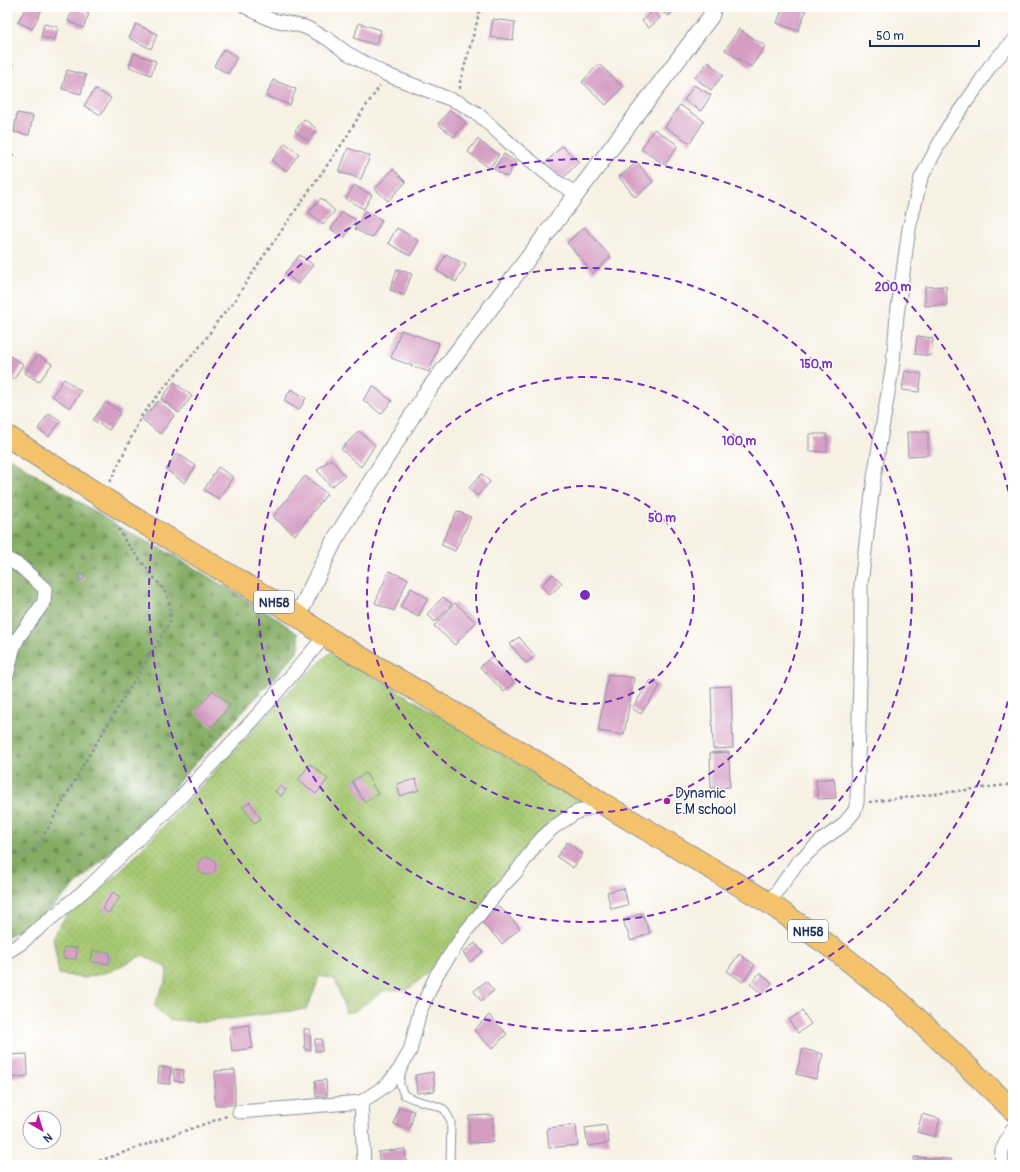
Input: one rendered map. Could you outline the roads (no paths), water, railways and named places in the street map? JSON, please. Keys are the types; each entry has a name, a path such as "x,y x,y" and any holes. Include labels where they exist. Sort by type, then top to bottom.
{"main road":[{"name":"NH58","path":"7,436 103,497 298,616 325,636 542,765 600,802 769,903 839,953 901,1003 1013,1110"}],"street":[{"path":"246,7 269,19 304,27 328,39 347,53 385,74 460,104 478,114 515,148 557,182 576,193"},
{"path":"298,616 334,541 427,392 711,16 713,7"},
{"path":"769,903 797,864 822,840 842,826 854,812 857,804 861,584 874,477 893,363 897,315 908,229 921,178 948,127 977,87 990,66 1013,41"},
{"path":"7,559 20,566 45,589 44,602 18,638 13,649 7,675"},
{"path":"7,952 20,944 91,885 176,802 255,718 325,636"},
{"path":"239,1112 361,1102 387,1085 399,1070 410,1051 420,1011 437,974 467,930 500,889 517,871 542,837 575,813 592,807 600,802"},
{"path":"361,1102 364,1165"},
{"path":"1001,1165 1002,1150 1013,1128"}],"lane":[{"path":"410,1051 399,1079 400,1085 404,1095 444,1109 451,1121 450,1165"}],"place":[{"name":"Dynamic E.M school","path":"667,801"}]}
